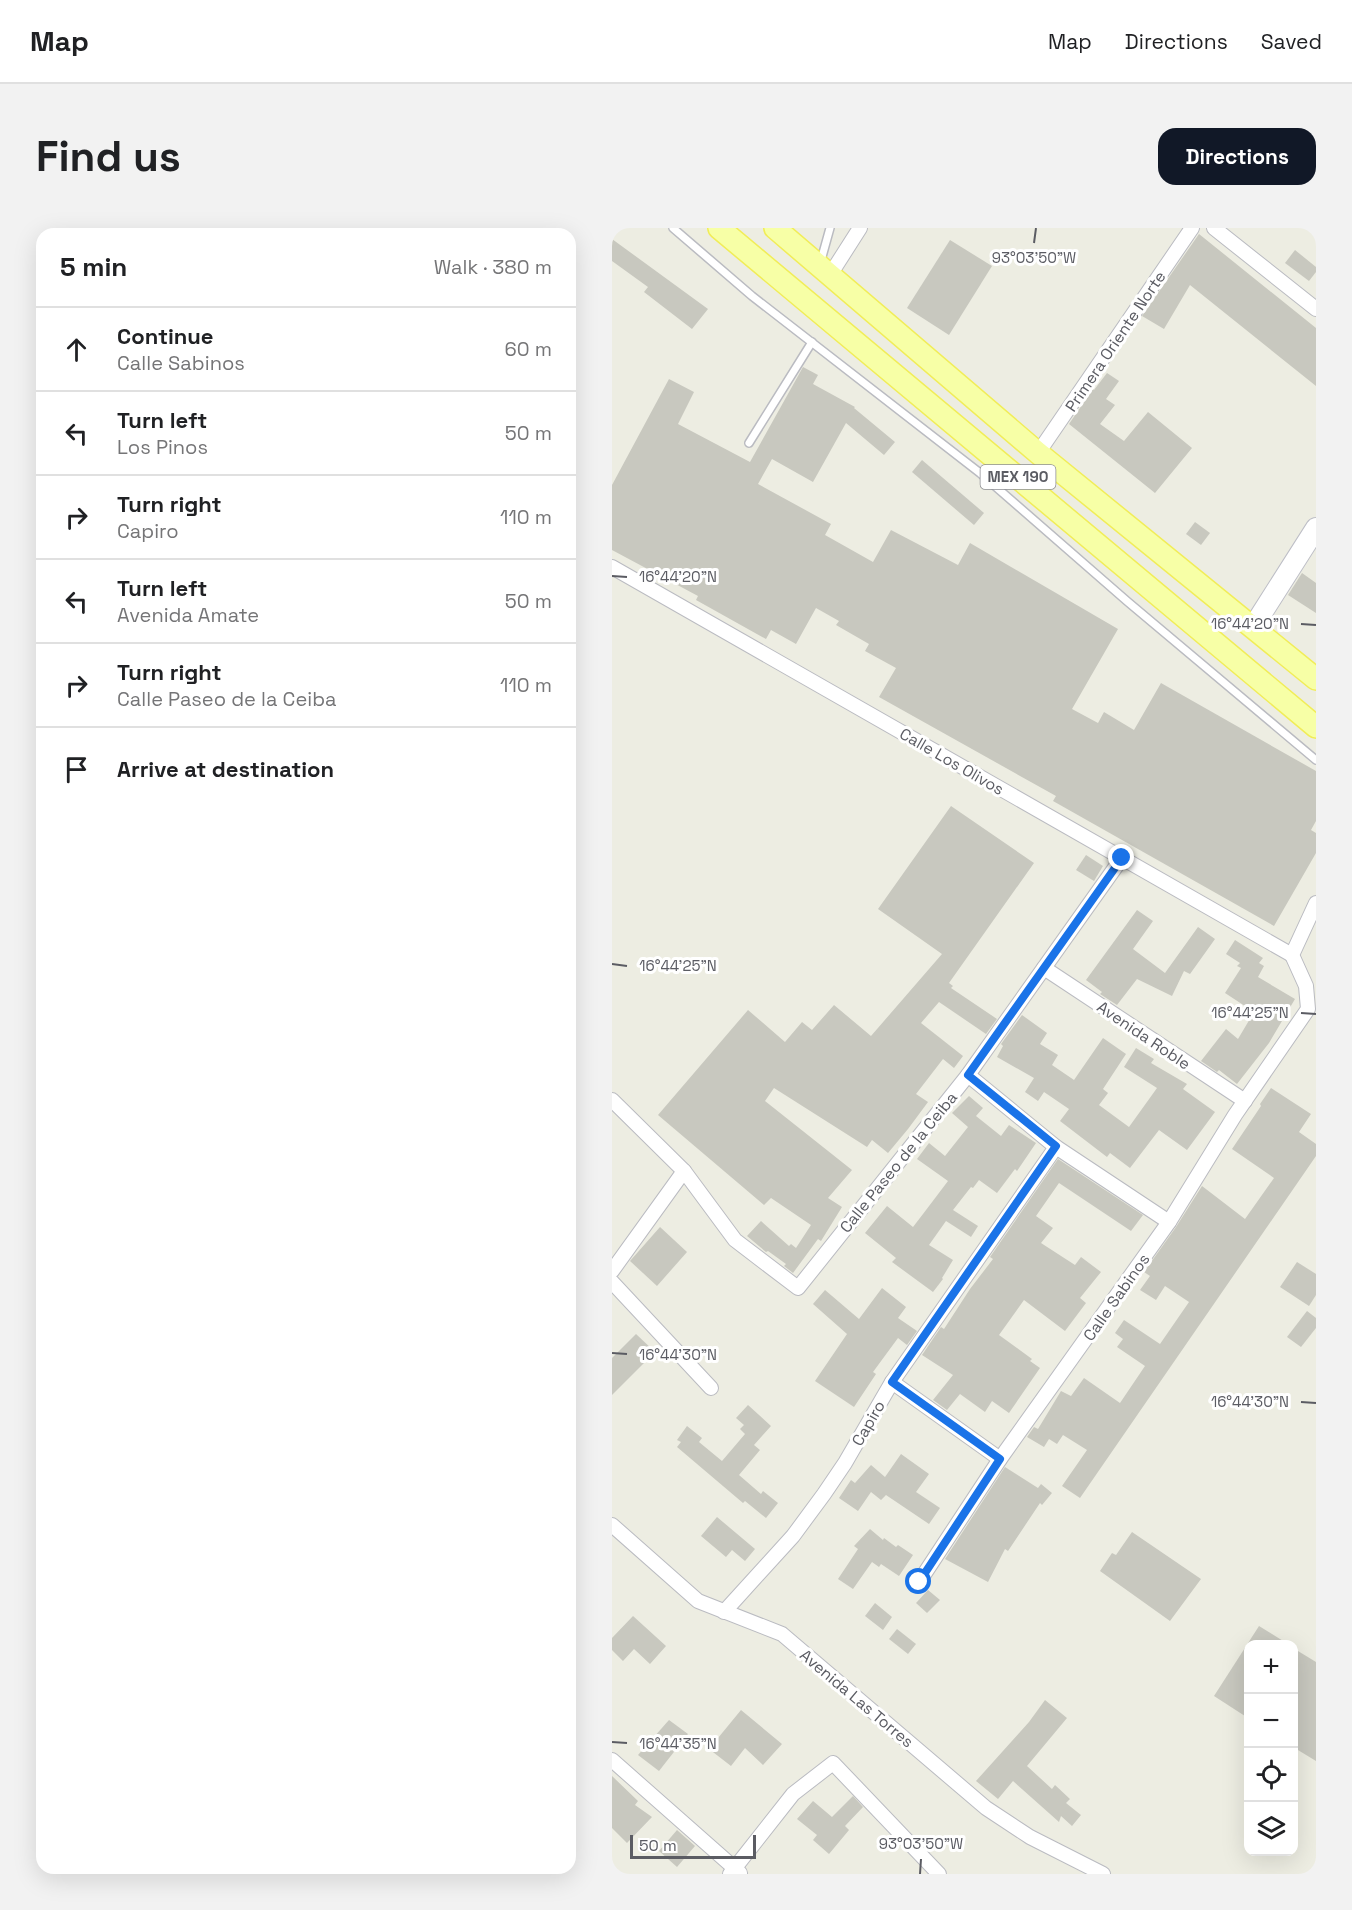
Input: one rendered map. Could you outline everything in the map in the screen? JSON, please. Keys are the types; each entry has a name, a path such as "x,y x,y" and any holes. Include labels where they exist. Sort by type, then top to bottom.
{"main road":[{"name":"MEX 190","path":"719,228 1316,727"},
{"name":"MEX 190","path":"775,228 1038,453 1316,679"}],"street":[{"path":"825,271 860,228"},
{"name":"Primera Oriente Norte","path":"1038,453 1192,228"},
{"path":"1214,228 1314,304"},
{"path":"1253,627 1316,528"},
{"name":"Calle Los Olivos","path":"612,567 1292,955"},
{"name":"Calle Paseo de la Ceiba","path":"684,1171 735,1240 798,1288 968,1075 1122,858"},
{"path":"1292,955 1316,903"},
{"name":"Calle Sabinos","path":"919,1582 1000,1459 1169,1222 1245,1101 1308,1009 1306,986 1292,955"},
{"name":"Avenida Roble","path":"1044,968 1245,1101"},
{"path":"968,1075 1056,1146 1169,1222"},
{"path":"612,1100 684,1171 612,1270"},
{"name":"Capiro","path":"724,1612 793,1536 845,1463 892,1382 1056,1146"},
{"path":"612,1282 711,1388"},
{"path":"892,1382 1000,1459"},
{"name":"Avenida Las Torres","path":"612,1525 698,1600 782,1634 986,1808 1030,1837 1103,1874"},
{"path":"612,1760 736,1872 792,1794 833,1763 939,1874"}],"lane":[{"path":"673,228 752,296 980,473 1128,602 1316,760"},
{"path":"825,271 830,228"},
{"path":"749,443 812,342"}],"building":[{"path":"1199,234 1316,328 1316,386 1190,285 1164,329 1142,316"},
{"path":"612,239 708,309 692,329 644,292 648,287 612,261"},
{"path":"950,240 992,266 949,335 907,308"},
{"path":"1295,250 1316,267 1316,272 1309,281 1285,263"},
{"path":"803,367 818,375 813,384 855,407 895,442 884,455 846,423 813,482 772,459 758,484 831,524 825,535 873,562 891,530 958,565 970,543 1118,629 1072,709 1098,723 1104,712 1134,730 1161,683 1316,771 1316,821 1311,830 1316,833 1316,853 1274,926 1053,801 1056,796 879,697 896,668 865,651 869,644 836,625 839,621 816,608 796,644 771,630 766,639 696,600 698,596 612,550 612,485 669,379 694,392 678,424 750,462"},
{"path":"1107,373 1119,381 1106,399 1115,405 1100,424 1124,441 1148,412 1192,448 1155,493 1069,424"},
{"path":"922,460 984,513 974,525 912,472"},
{"path":"1195,522 1210,533 1201,545 1186,534"},
{"path":"1302,573 1316,583 1316,613 1288,595"},
{"path":"951,806 1034,863 949,983 953,986 951,988 997,1019 986,1034 939,1002 921,1023 963,1056 954,1068 943,1059 916,1094 928,1102 888,1153 872,1140 867,1147 774,1088 765,1101 852,1170 828,1198 842,1207 821,1241 818,1239 793,1273 784,1266 786,1264 768,1251 766,1252 747,1236 761,1221 789,1246 791,1244 796,1248 811,1225 771,1198 764,1205 658,1115 748,1010 785,1042 802,1022 812,1030 834,1005 871,1036 942,954 878,909"},
{"path":"1086,855 1103,866 1094,881 1076,870"},
{"path":"1137,910 1153,921 1133,949 1165,973 1198,927 1215,939 1190,974 1184,971 1172,996 1137,979 1117,1005 1100,994 1102,992 1086,980"},
{"path":"1235,940 1263,958 1259,963 1264,966 1258,977 1295,999 1269,1043 1237,1084 1219,1070 1217,1072 1201,1061 1226,1029 1238,1039 1254,1012 1225,993 1241,968 1237,966 1240,963 1226,954"},
{"path":"1022,1015 1047,1033 1040,1044 1058,1055 1052,1065 1074,1080 1103,1038 1126,1054 1103,1089 1108,1093 1099,1105 1129,1127 1157,1088 1124,1067 1136,1048 1154,1059 1151,1063 1187,1084 1183,1089 1215,1112 1187,1150 1159,1130 1130,1168 1110,1153 1107,1157 1060,1121 1069,1109 1044,1092 1038,1101 1025,1092 1034,1078 997,1057 1003,1046 1001,1044"},
{"path":"1271,1088 1311,1114 1299,1132 1316,1144 1316,1156 1080,1498 1062,1486 1087,1450 1063,1435 1057,1444 1049,1439 1044,1447 1027,1437 1034,1427 1038,1429 1061,1391 1071,1396 1084,1378 1120,1403 1145,1366 1117,1347 1123,1339 1115,1333 1124,1320 1160,1344 1189,1302 1165,1286 1156,1300 1140,1290 1150,1276 1144,1272 1202,1186 1245,1219 1274,1178 1232,1149"},
{"path":"969,1096 983,1108 976,1116 1001,1136 1009,1125 1036,1143 1017,1171 1015,1169 997,1193 979,1180 953,1210 978,1226 971,1237 946,1221 929,1245 953,1260 933,1292 892,1262 896,1258 865,1233 887,1206 913,1227 923,1214 948,1181 917,1159 929,1143 945,1156 968,1127 952,1113"},
{"path":"1058,1159 1143,1215 1131,1231 1059,1183 1036,1216 1053,1228 1041,1243 1075,1265 1081,1257 1101,1272 1080,1298 1086,1303 1065,1331 1024,1300 999,1335 1032,1359 1030,1361 1040,1368 1009,1413 992,1401 985,1412 960,1394 947,1410 933,1400 953,1375 922,1355 941,1327 944,1329 993,1259 990,1257"},
{"path":"660,1227 687,1252 657,1286 630,1261"},
{"path":"1297,1262 1316,1274 1316,1295 1309,1306 1280,1287"},
{"path":"882,1288 906,1307 898,1318 917,1331 907,1345 898,1338 873,1372 876,1374 854,1407 815,1381 847,1334 813,1304 825,1290 859,1319"},
{"path":"1307,1311 1316,1318 1316,1328 1301,1347 1287,1337"},
{"path":"636,1334 655,1352 612,1395 612,1358"},
{"path":"748,1405 771,1426 754,1445 760,1450 739,1475 761,1494 763,1491 778,1503 766,1518 745,1501 743,1503 677,1447 681,1442 677,1440 687,1426 702,1438 699,1442 722,1461 745,1434 740,1429 744,1425 736,1418"},
{"path":"901,1454 929,1474 916,1492 940,1508 929,1524 886,1495 881,1500 871,1492 858,1511 839,1498 851,1480 855,1483 871,1465 885,1477"},
{"path":"1005,1467 1038,1488 1041,1484 1052,1493 1042,1505 1040,1503 1008,1551 1005,1549 988,1582 945,1559"},
{"path":"717,1517 755,1549 745,1561 732,1550 726,1557 701,1536"},
{"path":"870,1529 883,1540 884,1538 913,1555 899,1576 881,1564 879,1567 872,1562 853,1589 838,1579 858,1549 854,1546"},
{"path":"1132,1532 1201,1579 1170,1621 1100,1571 1112,1553 1116,1555"},
{"path":"928,1590 940,1600 927,1613 916,1603"},
{"path":"875,1603 892,1617 883,1630 865,1616"},
{"path":"633,1616 666,1646 650,1664 634,1649 623,1661 612,1650 612,1638"},
{"path":"1259,1626 1282,1640 1250,1640"},
{"path":"897,1629 916,1644 908,1654 889,1639"},
{"path":"1244,1649 1244,1715 1214,1696"},
{"path":"1298,1651 1316,1662 1316,1761 1298,1750"},
{"path":"1045,1700 1067,1718 1027,1766 1052,1789 1055,1785 1070,1799 1066,1803 1081,1815 1072,1826 1061,1816 1059,1822 1013,1781 998,1799 976,1781 1029,1722"},
{"path":"741,1710 782,1744 763,1765 745,1748 731,1766 709,1749"},
{"path":"669,1720 688,1734 659,1771 638,1755"},
{"path":"612,1776 638,1801 635,1805 652,1817 627,1843 612,1828"},
{"path":"853,1796 863,1807 845,1826 849,1830 829,1854 813,1840 817,1835 797,1819 813,1801 832,1817"},
{"path":"677,1830 695,1846 677,1867 659,1851"}],"route":[{"path":"919,1582 1000,1459 892,1382 1056,1146 968,1075 1122,858"}]}
